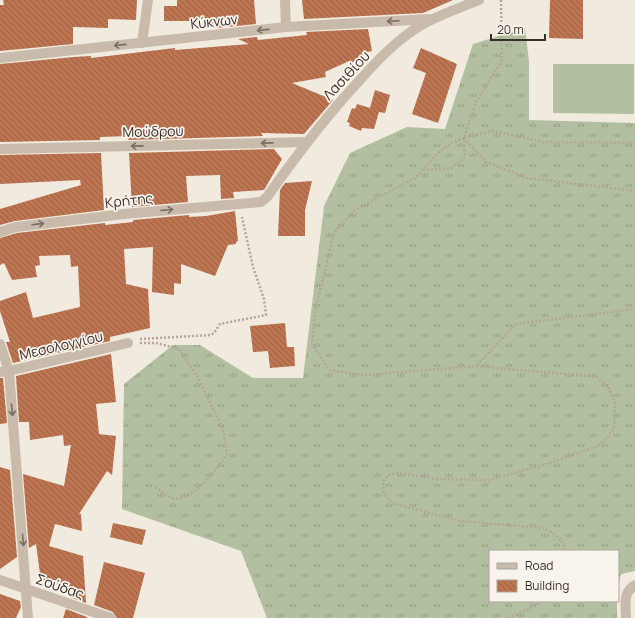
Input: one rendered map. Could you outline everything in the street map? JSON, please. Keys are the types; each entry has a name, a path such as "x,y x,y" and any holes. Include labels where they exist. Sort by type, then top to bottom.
{"street":[{"path":"142,42 148,0"},
{"path":"285,0 286,27"},
{"name":"Λασιθίου","path":"261,202 267,197 306,142 372,66 408,34 432,19 479,0"},
{"name":"Κύκνων","path":"0,58 286,27 432,19"},
{"name":"Μούδρου","path":"0,149 306,142"},
{"name":"Κρήτης","path":"0,232 16,227 124,214 261,202"},
{"name":"Μεσολογγίου","path":"5,372 128,343"},
{"path":"0,344 5,372 28,618"},
{"name":"Σούδας","path":"0,580 111,618"},
{"path":"626,618 625,598 630,588 635,585"}],"path":[{"path":"423,170 452,168 465,157 464,138 476,102 502,61 501,0"},
{"path":"565,550 564,546 556,535 544,528 460,521 392,503 384,494 383,482 388,475 398,472 435,479 489,480 548,464 598,446 607,438 614,428 615,403 609,389 597,377 476,366 364,375 329,370 312,344 315,312 334,233 355,210 415,178 448,146 464,138 493,131 543,142 635,143"},
{"path":"464,138 486,162 528,178 635,191"},
{"path":"128,343 150,338 210,335 214,333 220,324 266,316 264,299 253,267 245,225 238,204"},
{"path":"476,366 516,324 635,309"},
{"path":"128,343 156,343 179,349 198,378 223,428 227,454 213,474 187,496 173,498 154,486"},
{"path":"508,618 530,609 540,602"}],"green space":[{"path":"525,28 529,61 529,120 635,123 635,571 621,574 619,582 619,550 489,550 489,602 617,602 617,618 267,618 241,551 122,509 124,384 173,345 200,345 253,378 303,378 324,206 350,153 407,127 445,129 473,44"},
{"path":"553,64 634,64 634,114 553,113"}],"building":[{"path":"3,0 137,0 136,20 108,19 108,28 73,27 73,44 0,51 0,5 4,5"},
{"path":"177,0 254,0 256,24 217,28 203,21 164,21 164,6 177,6"},
{"path":"302,0 453,0 423,13 304,19"},
{"path":"550,0 583,0 583,39 549,38"},
{"path":"368,29 372,51 362,53 363,58 350,63 349,61 325,72 326,77 292,83 333,100 304,134 261,133 263,136 128,140 128,136 100,137 100,140 0,142 0,64 74,57 91,56 91,58 175,48 175,50 249,44 238,39 257,37 258,40 307,35 306,32"},
{"path":"421,48 457,64 438,123 412,114 426,73 413,68"},
{"path":"375,90 390,95 385,113 379,112 374,129 362,128 361,131 349,126 350,123 347,122 352,108 355,109 357,104 370,108"},
{"path":"274,149 282,159 264,190 233,192 234,198 221,199 220,175 186,176 188,202 132,207 129,153"},
{"path":"101,153 104,210 15,221 0,225 0,209 81,185 80,180 0,184 0,155"},
{"path":"312,181 305,210 305,236 278,236 280,190 285,183"},
{"path":"235,211 238,241 236,244 228,245 215,276 181,264 181,284 174,283 174,295 152,292 153,247 124,249 126,284 148,289 150,328 110,337 110,341 13,363 6,342 10,342 0,311 0,301 26,292 33,318 80,307 78,266 71,267 70,255 39,256 40,265 35,266 37,277 12,280 4,263 0,265 0,238 17,233 105,223 105,225 133,222 133,220 189,215 189,217 206,216"},
{"path":"285,323 287,347 294,347 295,366 270,368 268,351 253,352 250,326"},
{"path":"111,354 116,402 96,404 99,434 116,436 112,475 107,471 79,514 81,514 82,531 55,524 49,546 83,556 86,603 70,597 74,588 41,581 36,544 29,548 23,474 64,486 71,445 64,446 63,435 30,440 29,422 19,422 16,376"},
{"path":"0,378 3,378 7,423 0,424"},
{"path":"0,467 10,470 17,557 0,569"},
{"path":"113,523 146,530 142,545 110,537"},
{"path":"104,562 145,573 133,618 117,618 113,612 94,605"},
{"path":"0,594 20,601 21,607 16,618 0,618"},
{"path":"66,609 87,617 87,618 63,618"}]}
